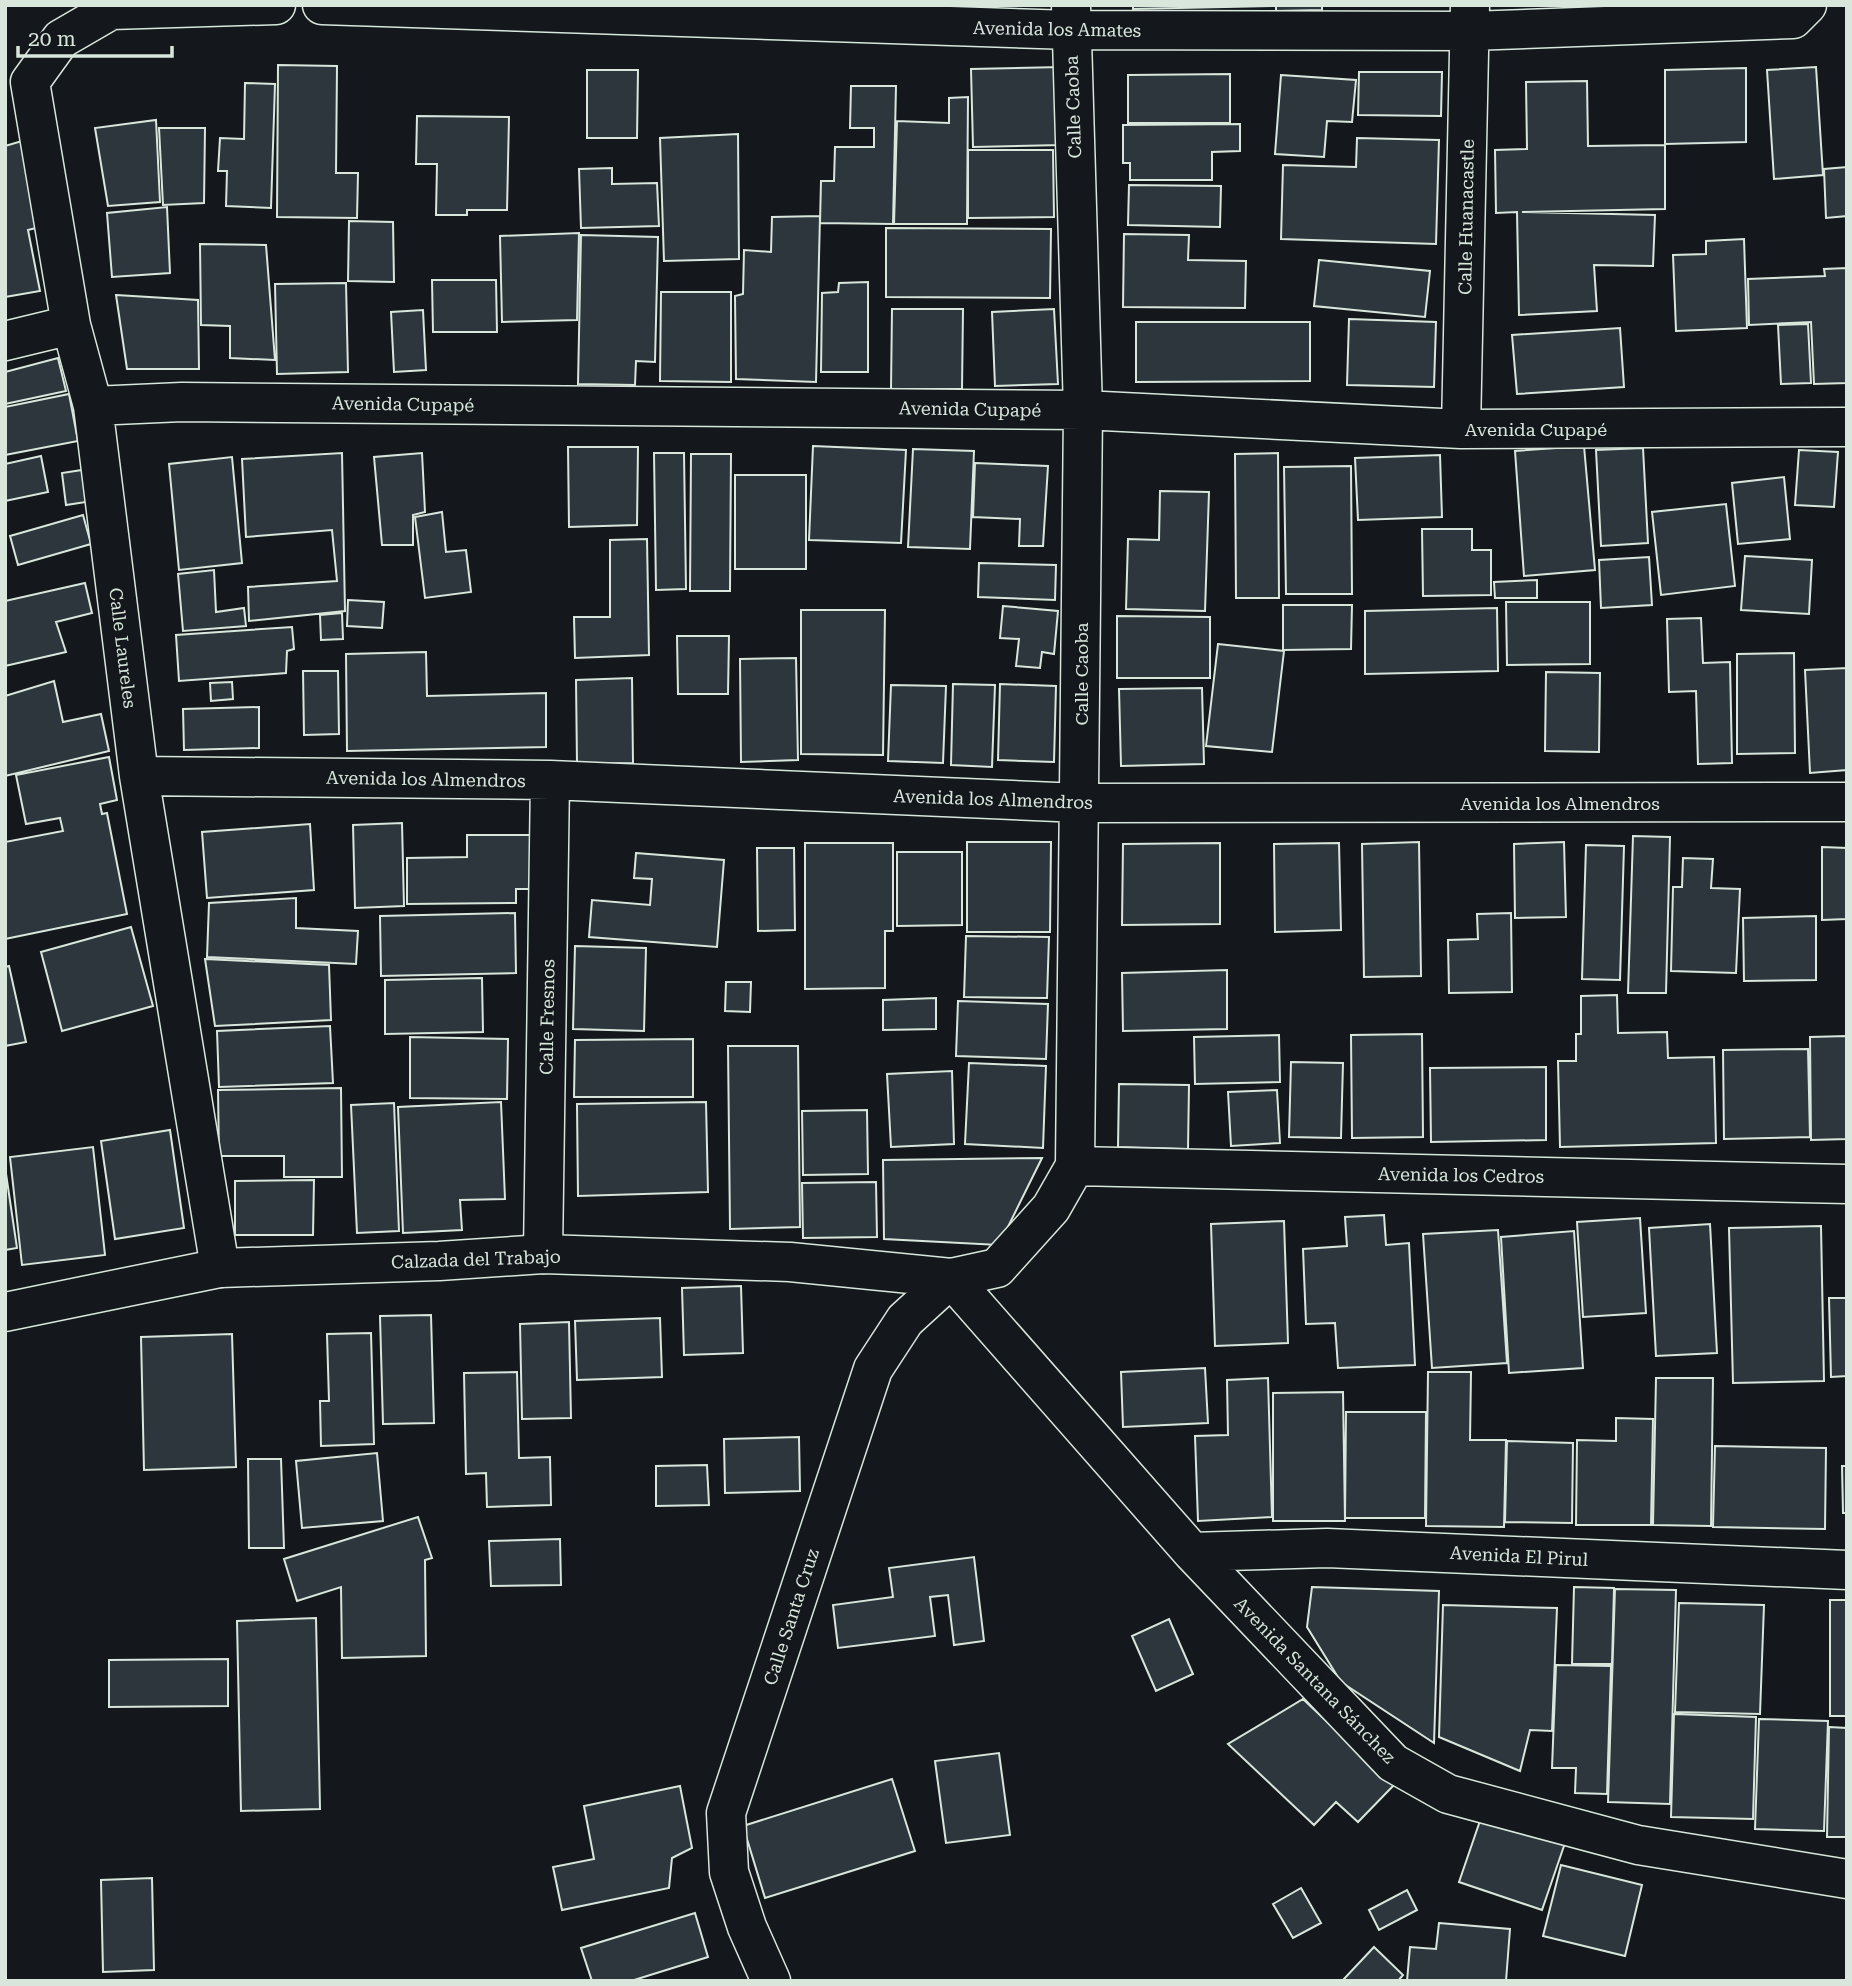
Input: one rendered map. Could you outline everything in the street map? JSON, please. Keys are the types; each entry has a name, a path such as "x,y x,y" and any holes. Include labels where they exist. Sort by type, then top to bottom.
{"street":[{"name":"Calle Laureles","path":"220,1268 139,776 93,406 71,326 30,82 61,39 111,10 276,5"},
{"name":"Avenida los Amates","path":"322,5 1071,18 1470,18 1800,12"},
{"name":"Calle Caoba","path":"951,1278 997,1268 1051,1208 1074,1166 1083,410 1071,18"},
{"name":"Calle Huanacastle","path":"1461,429 1470,18"},
{"path":"5,341 71,326"},
{"name":"Avenida Cupapé","path":"93,406 182,402 1083,410 1461,429 1847,427"},
{"name":"Avenida los Almendros","path":"139,776 550,780 1080,803 1847,802"},
{"name":"Calle Fresnos","path":"543,1254 550,780"},
{"name":"Avenida los Cedros","path":"1074,1166 1847,1184"},
{"name":"Calzada del Trabajo","path":"5,1312 220,1268 439,1261 543,1254 790,1262 951,1278"},
{"name":"Avenida Santana Sánchez","path":"951,1278 1192,1552 1393,1763 1448,1794 1638,1845 1847,1879"},
{"name":"Calle Santa Cruz","path":"771,1981 747,1927 729,1871 726,1813 873,1369 905,1320 951,1278"},
{"name":"Avenida El Pirul","path":"1192,1552 1327,1548 1847,1570"}],"building":[{"path":"1133,5 1275,5 1275,6 1133,9"},
{"path":"1276,5 1322,5 1322,10 1276,11"},
{"path":"278,65 337,66 336,173 358,173 357,218 277,217"},
{"path":"1061,67 1062,145 973,147 971,69"},
{"path":"1816,67 1823,175 1774,179 1767,70"},
{"path":"1746,68 1746,142 1665,144 1665,70"},
{"path":"587,70 638,70 637,138 587,138"},
{"path":"1359,72 1442,72 1441,116 1358,115"},
{"path":"1230,74 1230,123 1128,123 1128,75"},
{"path":"1281,75 1356,80 1352,122 1327,121 1324,157 1275,154"},
{"path":"1587,81 1588,146 1665,145 1665,209 1522,212 1655,215 1653,266 1594,265 1597,311 1519,315 1517,212 1496,213 1495,150 1527,149 1526,82"},
{"path":"245,83 275,84 271,208 226,206 227,171 218,171 220,138 244,139"},
{"path":"851,86 896,86 893,224 820,223 821,181 834,181 835,147 874,147 874,128 850,128"},
{"path":"968,97 967,224 894,224 897,121 949,123 949,98"},
{"path":"417,116 509,117 507,210 467,210 467,215 436,215 437,164 416,164"},
{"path":"156,120 160,202 108,206 95,128"},
{"path":"1240,124 1240,151 1212,152 1212,180 1130,180 1130,163 1123,163 1123,125"},
{"path":"159,128 205,128 204,203 163,205"},
{"path":"738,134 739,259 664,261 660,138"},
{"path":"1357,138 1439,140 1436,244 1281,239 1283,165 1356,167"},
{"path":"22,141 44,226 28,230 40,291 5,297 5,146"},
{"path":"968,150 1053,150 1054,217 968,218"},
{"path":"1847,167 1847,216 1826,218 1824,169"},
{"path":"612,168 612,184 657,183 659,226 581,228 579,169"},
{"path":"1129,185 1221,186 1220,227 1128,225"},
{"path":"167,207 170,273 112,277 107,213"},
{"path":"820,216 816,382 736,379 735,296 743,294 744,250 771,252 772,217"},
{"path":"349,221 393,222 394,282 348,281"},
{"path":"886,228 1051,229 1050,298 886,297"},
{"path":"579,233 577,320 502,322 500,236"},
{"path":"1124,234 1189,235 1188,260 1246,261 1245,308 1123,307"},
{"path":"581,235 658,237 655,362 636,361 635,385 578,384"},
{"path":"1744,239 1747,328 1676,331 1673,255 1706,254 1706,241"},
{"path":"200,244 266,245 275,360 230,358 230,326 201,325"},
{"path":"1319,260 1430,271 1425,317 1314,306"},
{"path":"1847,268 1847,383 1814,384 1811,322 1749,325 1748,279 1825,276 1824,269"},
{"path":"432,280 496,280 497,332 433,332"},
{"path":"868,282 868,372 821,372 822,293 838,292 839,283"},
{"path":"346,283 348,372 277,374 275,284"},
{"path":"661,292 731,292 731,382 660,381"},
{"path":"116,295 198,300 199,369 127,369"},
{"path":"892,309 963,309 962,389 891,389"},
{"path":"1054,309 1058,384 995,386 992,312"},
{"path":"423,310 426,370 394,372 391,312"},
{"path":"1349,319 1436,322 1434,387 1347,385"},
{"path":"1136,322 1310,322 1310,381 1136,382"},
{"path":"1808,324 1811,383 1781,384 1778,325"},
{"path":"1620,328 1624,387 1517,394 1512,335"},
{"path":"58,358 66,391 5,404 5,372"},
{"path":"69,394 78,441 5,455 5,407"},
{"path":"813,446 906,450 901,543 809,540"},
{"path":"1584,446 1595,570 1524,576 1515,451"},
{"path":"568,447 638,447 637,525 569,527"},
{"path":"1643,448 1648,543 1601,546 1596,450"},
{"path":"913,449 974,451 970,549 908,547"},
{"path":"1799,450 1838,452 1834,507 1795,505"},
{"path":"342,453 345,611 249,621 248,587 337,581 332,530 246,537 242,459"},
{"path":"422,453 425,512 413,515 413,545 382,545 374,457"},
{"path":"654,453 684,453 686,589 656,590"},
{"path":"1278,453 1279,598 1236,598 1235,454"},
{"path":"691,454 731,454 730,591 690,591"},
{"path":"1440,455 1442,517 1358,520 1355,458"},
{"path":"41,456 48,492 5,501 5,464"},
{"path":"232,457 242,563 179,570 169,464"},
{"path":"975,463 1048,466 1043,546 1019,546 1020,519 973,517"},
{"path":"1351,466 1352,594 1286,594 1284,467"},
{"path":"82,470 86,502 66,505 62,473"},
{"path":"735,475 806,475 806,569 735,569"},
{"path":"1784,477 1790,539 1738,544 1732,483"},
{"path":"1160,491 1209,492 1205,611 1126,609 1128,539 1159,540"},
{"path":"1726,504 1735,586 1661,595 1652,512"},
{"path":"442,512 446,552 466,550 471,592 425,598 415,517"},
{"path":"83,515 91,544 18,565 10,536"},
{"path":"1422,529 1472,529 1472,550 1491,550 1491,595 1423,596"},
{"path":"647,539 649,655 575,658 574,617 610,617 610,540"},
{"path":"1745,556 1812,560 1809,614 1741,610"},
{"path":"1649,557 1652,605 1601,608 1599,560"},
{"path":"979,563 1056,565 1055,600 978,597"},
{"path":"214,570 216,612 244,608 246,626 183,631 178,574"},
{"path":"1537,580 1537,598 1495,598 1494,582"},
{"path":"85,583 92,613 56,622 66,652 5,666 5,601"},
{"path":"348,600 384,602 382,628 347,626"},
{"path":"1506,602 1590,602 1590,664 1507,665"},
{"path":"1283,605 1352,605 1351,649 1283,650"},
{"path":"1003,606 1058,611 1054,654 1042,652 1040,668 1016,666 1019,639 1000,638"},
{"path":"1497,608 1498,671 1365,674 1365,611"},
{"path":"801,610 885,610 883,755 801,754"},
{"path":"342,613 343,639 321,640 320,615"},
{"path":"1117,616 1210,617 1210,678 1117,678"},
{"path":"1701,618 1703,663 1730,662 1732,763 1698,764 1696,691 1669,692 1667,619"},
{"path":"292,627 294,649 287,651 286,673 179,681 176,635"},
{"path":"677,636 729,636 728,694 678,694"},
{"path":"1218,644 1284,651 1272,752 1206,746"},
{"path":"426,652 427,696 546,693 546,747 347,751 346,654"},
{"path":"1794,653 1795,753 1737,754 1737,654"},
{"path":"796,658 798,760 741,762 740,659"},
{"path":"1847,668 1847,770 1810,773 1805,670"},
{"path":"303,671 338,671 339,734 304,735"},
{"path":"1546,672 1600,673 1599,752 1545,751"},
{"path":"632,678 633,763 577,764 576,680"},
{"path":"54,681 63,722 101,714 109,751 5,776 5,696"},
{"path":"232,682 233,699 211,701 210,683"},
{"path":"953,684 995,685 992,767 951,765"},
{"path":"1000,684 1056,686 1054,762 998,760"},
{"path":"891,685 946,686 943,763 888,761"},
{"path":"1202,688 1204,764 1121,766 1119,689"},
{"path":"259,707 259,748 184,750 183,709"},
{"path":"109,757 117,800 100,804 102,814 107,813 127,914 5,939 5,842 63,831 60,818 26,824 16,775"},
{"path":"402,823 404,906 355,908 353,825"},
{"path":"310,824 314,890 207,898 202,832"},
{"path":"467,835 537,835 537,889 516,889 516,903 407,904 407,858 467,857"},
{"path":"1633,836 1670,837 1666,993 1628,993"},
{"path":"967,842 1051,842 1050,932 967,932"},
{"path":"1419,842 1421,976 1364,977 1362,844"},
{"path":"1564,842 1566,917 1515,918 1514,844"},
{"path":"805,843 893,843 893,931 885,931 885,988 805,989"},
{"path":"1220,843 1220,924 1122,925 1123,844"},
{"path":"1339,843 1341,930 1275,932 1274,844"},
{"path":"1586,845 1624,846 1620,980 1582,979"},
{"path":"1822,847 1847,848 1847,919 1822,920"},
{"path":"757,848 794,848 795,930 758,931"},
{"path":"897,852 962,852 962,925 897,926"},
{"path":"636,853 724,860 717,947 589,937 592,900 650,905 652,879 634,878"},
{"path":"1683,858 1713,859 1711,888 1740,889 1736,973 1671,971 1673,887 1682,887"},
{"path":"296,898 296,928 358,931 356,964 207,957 209,903"},
{"path":"515,913 516,973 381,976 380,916"},
{"path":"1511,913 1512,992 1449,993 1448,940 1478,939 1477,914"},
{"path":"1816,916 1816,980 1744,981 1743,918"},
{"path":"131,927 153,1006 62,1031 41,952"},
{"path":"966,936 1049,937 1047,998 964,997"},
{"path":"575,946 646,948 644,1031 573,1029"},
{"path":"205,959 329,965 331,1020 215,1026"},
{"path":"9,966 26,1042 5,1046 5,967"},
{"path":"1227,970 1227,1029 1123,1031 1122,973"},
{"path":"482,978 483,1032 385,1034 385,980"},
{"path":"726,982 751,982 750,1012 725,1011"},
{"path":"1617,995 1618,1033 1667,1032 1668,1058 1714,1057 1716,1143 1560,1147 1558,1061 1576,1061 1576,1034 1581,1034 1581,996"},
{"path":"936,998 936,1029 883,1030 883,1000"},
{"path":"958,1001 1048,1004 1046,1059 956,1056"},
{"path":"330,1026 333,1083 219,1087 217,1031"},
{"path":"1422,1034 1423,1137 1352,1138 1351,1035"},
{"path":"1279,1035 1280,1082 1195,1084 1194,1037"},
{"path":"1847,1036 1847,1139 1811,1140 1810,1037"},
{"path":"410,1037 508,1039 507,1099 410,1098"},
{"path":"693,1039 693,1097 574,1097 575,1040"},
{"path":"728,1046 798,1046 800,1227 730,1229"},
{"path":"1808,1049 1810,1137 1724,1139 1723,1050"},
{"path":"1291,1062 1343,1063 1341,1138 1289,1137"},
{"path":"969,1063 1046,1066 1043,1148 965,1144"},
{"path":"1546,1067 1546,1140 1431,1142 1430,1068"},
{"path":"952,1071 954,1144 891,1147 887,1074"},
{"path":"1119,1084 1189,1085 1188,1149 1118,1147"},
{"path":"341,1088 342,1177 284,1177 284,1156 219,1156 218,1090"},
{"path":"1277,1090 1280,1143 1231,1146 1228,1092"},
{"path":"501,1102 505,1199 460,1200 462,1230 403,1233 398,1107"},
{"path":"706,1102 708,1192 578,1196 577,1104"},
{"path":"394,1103 399,1231 357,1233 351,1105"},
{"path":"867,1110 868,1174 803,1175 802,1111"},
{"path":"170,1130 184,1228 115,1239 101,1141"},
{"path":"93,1147 105,1255 22,1265 10,1157"},
{"path":"1042,1158 999,1245 884,1239 883,1160"},
{"path":"5,1167 17,1248 5,1250"},
{"path":"314,1180 313,1235 235,1235 235,1181"},
{"path":"876,1182 877,1237 803,1238 802,1183"},
{"path":"1384,1215 1386,1245 1409,1243 1415,1365 1338,1368 1335,1323 1306,1324 1303,1249 1347,1246 1345,1217"},
{"path":"1640,1218 1646,1313 1583,1317 1577,1222"},
{"path":"1284,1221 1288,1343 1215,1346 1211,1224"},
{"path":"1710,1224 1717,1353 1656,1356 1649,1228"},
{"path":"1821,1226 1824,1381 1733,1383 1729,1228"},
{"path":"1498,1230 1507,1363 1432,1368 1423,1234"},
{"path":"1574,1231 1583,1368 1509,1373 1501,1237"},
{"path":"741,1286 743,1353 684,1355 682,1288"},
{"path":"1829,1298 1847,1298 1847,1376 1831,1377"},
{"path":"431,1315 434,1423 383,1424 380,1316"},
{"path":"660,1318 662,1377 577,1380 575,1321"},
{"path":"569,1322 571,1418 522,1419 520,1324"},
{"path":"371,1333 374,1444 321,1446 320,1401 329,1401 327,1334"},
{"path":"232,1334 236,1467 144,1470 141,1337"},
{"path":"1205,1368 1208,1423 1123,1427 1121,1372"},
{"path":"517,1372 519,1458 550,1457 551,1505 487,1507 486,1473 466,1474 464,1373"},
{"path":"1428,1372 1471,1372 1470,1440 1506,1440 1504,1527 1426,1526"},
{"path":"1268,1378 1272,1517 1198,1521 1195,1436 1228,1435 1227,1380"},
{"path":"1656,1378 1713,1378 1711,1526 1653,1525"},
{"path":"1343,1392 1345,1521 1273,1521 1273,1393"},
{"path":"1346,1412 1426,1412 1425,1518 1345,1518"},
{"path":"1616,1418 1653,1419 1651,1525 1576,1525 1577,1440 1616,1441"},
{"path":"799,1437 800,1491 725,1493 724,1439"},
{"path":"1507,1441 1573,1443 1572,1523 1505,1522"},
{"path":"1715,1446 1826,1448 1825,1529 1713,1527"},
{"path":"377,1453 383,1521 302,1528 296,1461"},
{"path":"248,1459 281,1459 284,1548 249,1548"},
{"path":"707,1465 709,1505 656,1506 656,1466"},
{"path":"1842,1466 1847,1466 1847,1513 1843,1513"},
{"path":"418,1517 432,1558 425,1560 426,1656 342,1658 341,1587 297,1601 284,1559"},
{"path":"560,1539 561,1585 491,1586 489,1541"},
{"path":"974,1557 984,1641 954,1645 948,1595 930,1597 935,1636 838,1648 833,1605 893,1597 889,1568"},
{"path":"1312,1587 1439,1591 1434,1743 1341,1682 1307,1627"},
{"path":"1574,1587 1614,1588 1612,1664 1572,1664"},
{"path":"1615,1589 1676,1590 1670,1804 1608,1802"},
{"path":"1830,1600 1847,1600 1847,1716 1830,1716"},
{"path":"1679,1603 1764,1605 1760,1714 1675,1712"},
{"path":"1443,1605 1557,1608 1552,1731 1530,1730 1520,1771 1439,1737"},
{"path":"316,1618 320,1809 241,1811 237,1621"},
{"path":"1169,1619 1193,1674 1156,1691 1132,1636"},
{"path":"228,1659 228,1706 109,1707 109,1660"},
{"path":"1556,1665 1611,1666 1607,1794 1575,1793 1576,1768 1552,1768"},
{"path":"1303,1699 1394,1785 1358,1822 1336,1802 1314,1825 1228,1744"},
{"path":"1674,1714 1756,1717 1753,1819 1671,1817"},
{"path":"1759,1719 1828,1721 1824,1831 1755,1829"},
{"path":"1829,1727 1847,1728 1847,1837 1827,1837"},
{"path":"999,1753 1010,1835 946,1843 935,1761"},
{"path":"892,1779 915,1851 765,1898 743,1826"},
{"path":"680,1786 692,1848 672,1858 669,1888 562,1910 553,1867 594,1859 584,1806"},
{"path":"1482,1815 1565,1843 1542,1910 1459,1882"},
{"path":"1561,1865 1642,1885 1625,1956 1543,1936"},
{"path":"152,1878 154,1970 103,1972 101,1880"},
{"path":"1301,1888 1321,1923 1293,1938 1273,1904"},
{"path":"1407,1890 1417,1910 1379,1930 1369,1910"},
{"path":"695,1913 708,1957 631,1981 592,1981 581,1948"},
{"path":"1439,1923 1510,1929 1506,1981 1407,1981 1410,1947 1436,1949"},
{"path":"1374,1947 1403,1975 1398,1981 1342,1981"}]}
